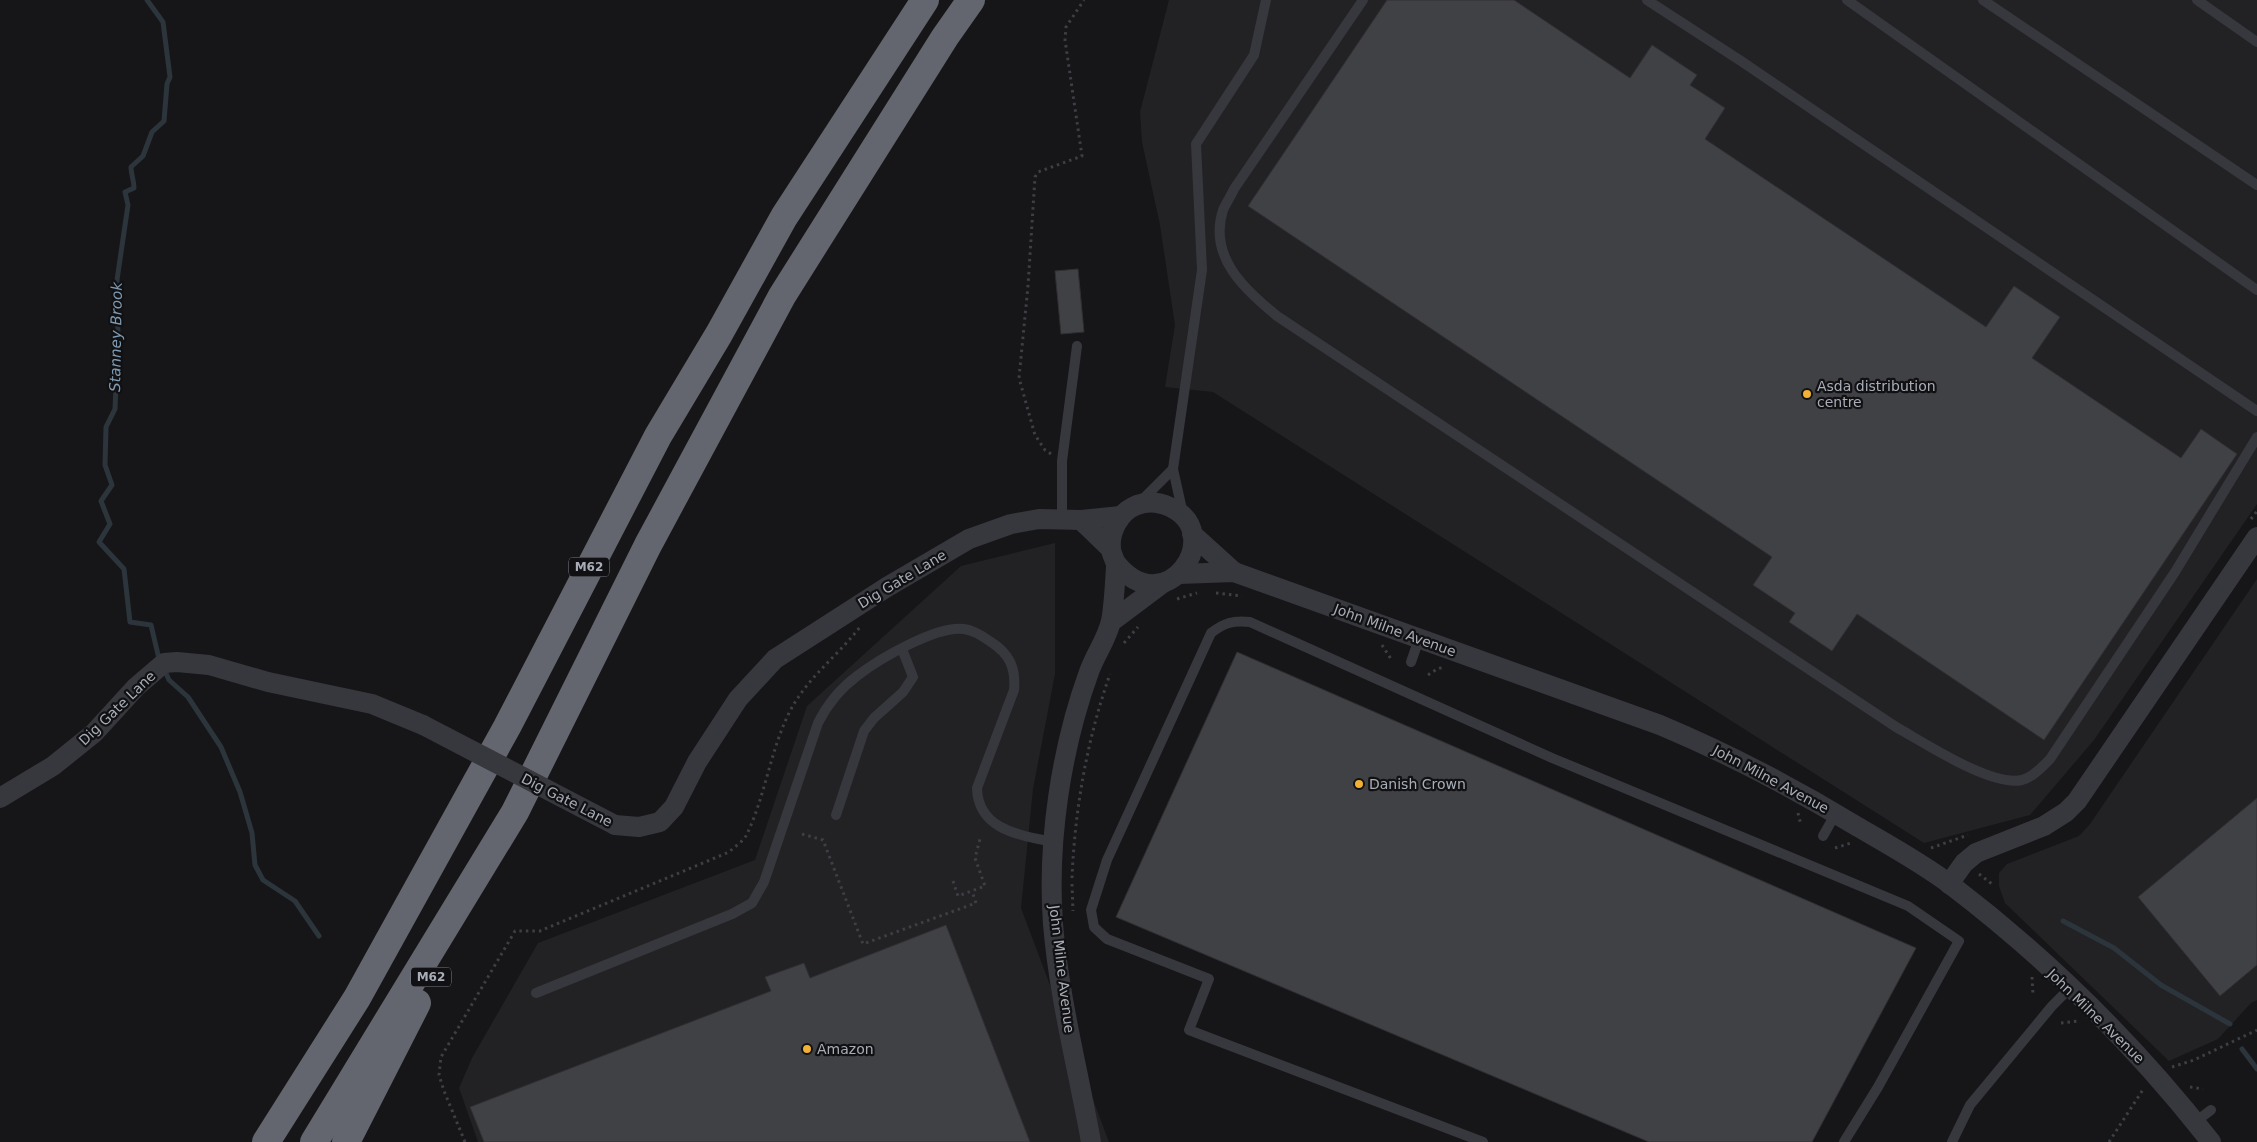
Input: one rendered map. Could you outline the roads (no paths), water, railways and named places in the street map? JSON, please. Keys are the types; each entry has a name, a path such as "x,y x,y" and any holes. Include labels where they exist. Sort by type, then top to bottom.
{"highway":[{"name":"M62","path":"266,1142 358,998 506,727 658,436 719,334 784,217 925,0"},
{"name":"M62","path":"346,1142 515,812 648,545 782,296 945,37 971,0"},
{"name":"M62","path":"314,1142 515,812"}],"street":[{"path":"1072,519 1114,556 1124,574 1136,581 1171,586 1191,556 1188,527 1175,510 1162,504 1149,502 1128,511 1115,526 1111,537 1114,556"},
{"name":"Dig Gate Lane","path":"0,798 53,766 94,733 136,687 164,663 209,665 268,682 372,704 423,726 615,825 639,827 660,822 674,807 698,762 738,699 774,659 969,539 989,530 1039,519 1072,519 1128,511"},
{"name":"John Milne Avenue","path":"1188,527 1234,572 1660,725 1706,744 1786,784 1836,813 1949,884 1992,918 2070,988 2203,1116 2211,1142"},
{"path":"1949,884 1964,863 1976,854 2044,826 2066,812 2077,801 2252,532"},
{"name":"John Milne Avenue","path":"1091,1142 1066,1018 1053,924 1052,855 1065,754 1089,672 1111,622 1114,556"},
{"name":"John Milne Avenue","path":"1111,622 1171,586 1234,572"}],"lane":[{"path":"1188,527 1173,469 1202,270 1196,144 1254,55 1266,0"},
{"path":"1363,0 1234,189 1224,209 1220,229 1223,251 1231,269 1247,291 1277,316 1880,716 1954,759 1996,778 2012,782 2024,780 2050,760 2175,572 2257,437"},
{"path":"1647,0 1741,61 2257,411"},
{"path":"1847,0 2257,290"},
{"path":"1983,0 2257,185"},
{"path":"2197,0 2257,42"},
{"path":"1072,519 1062,460 1077,346"},
{"path":"1128,511 1173,469"},
{"path":"1483,1142 1189,1030 1209,978 1107,939 1094,927 1091,910 1106,860 1211,632 1223,624 1236,620 1250,622 1552,758 1908,906 1959,941 1878,1087 1844,1142"},
{"path":"536,993 732,914 752,903 764,882 818,723 827,706 856,676 927,635 946,629 965,629 997,645 1010,659 1015,675 1014,690 977,788 977,797 990,820 998,827 1054,842"},
{"path":"1411,662 1419,639"},
{"path":"836,815 864,731 874,718 903,692 913,677 902,649"},
{"path":"1822,836 1836,813"},
{"path":"1952,1142 1970,1105 2052,1006 2070,988"}],"waterway":[{"name":"Stanney Brook","path":"147,0 163,22 170,77 167,84 164,121 152,132 143,156 131,167 134,188 125,192 128,205 117,280 118,338 115,409 106,427 105,465 112,485 101,501 110,524 99,542 124,569 130,622 151,625 159,659"},
{"name":"Stanney Brook","path":"165,671 169,680 188,697 221,747 240,792 252,833 255,865 263,880 295,901 319,936"},
{"path":"2063,921 2114,948 2161,985 2230,1024"},
{"path":"2242,1049 2257,1069"}],"place":[{"name":"Asda distribution centre","path":"1807,394"},
{"name":"Danish Crown","path":"1359,784"},
{"name":"Amazon","path":"807,1049"}]}
